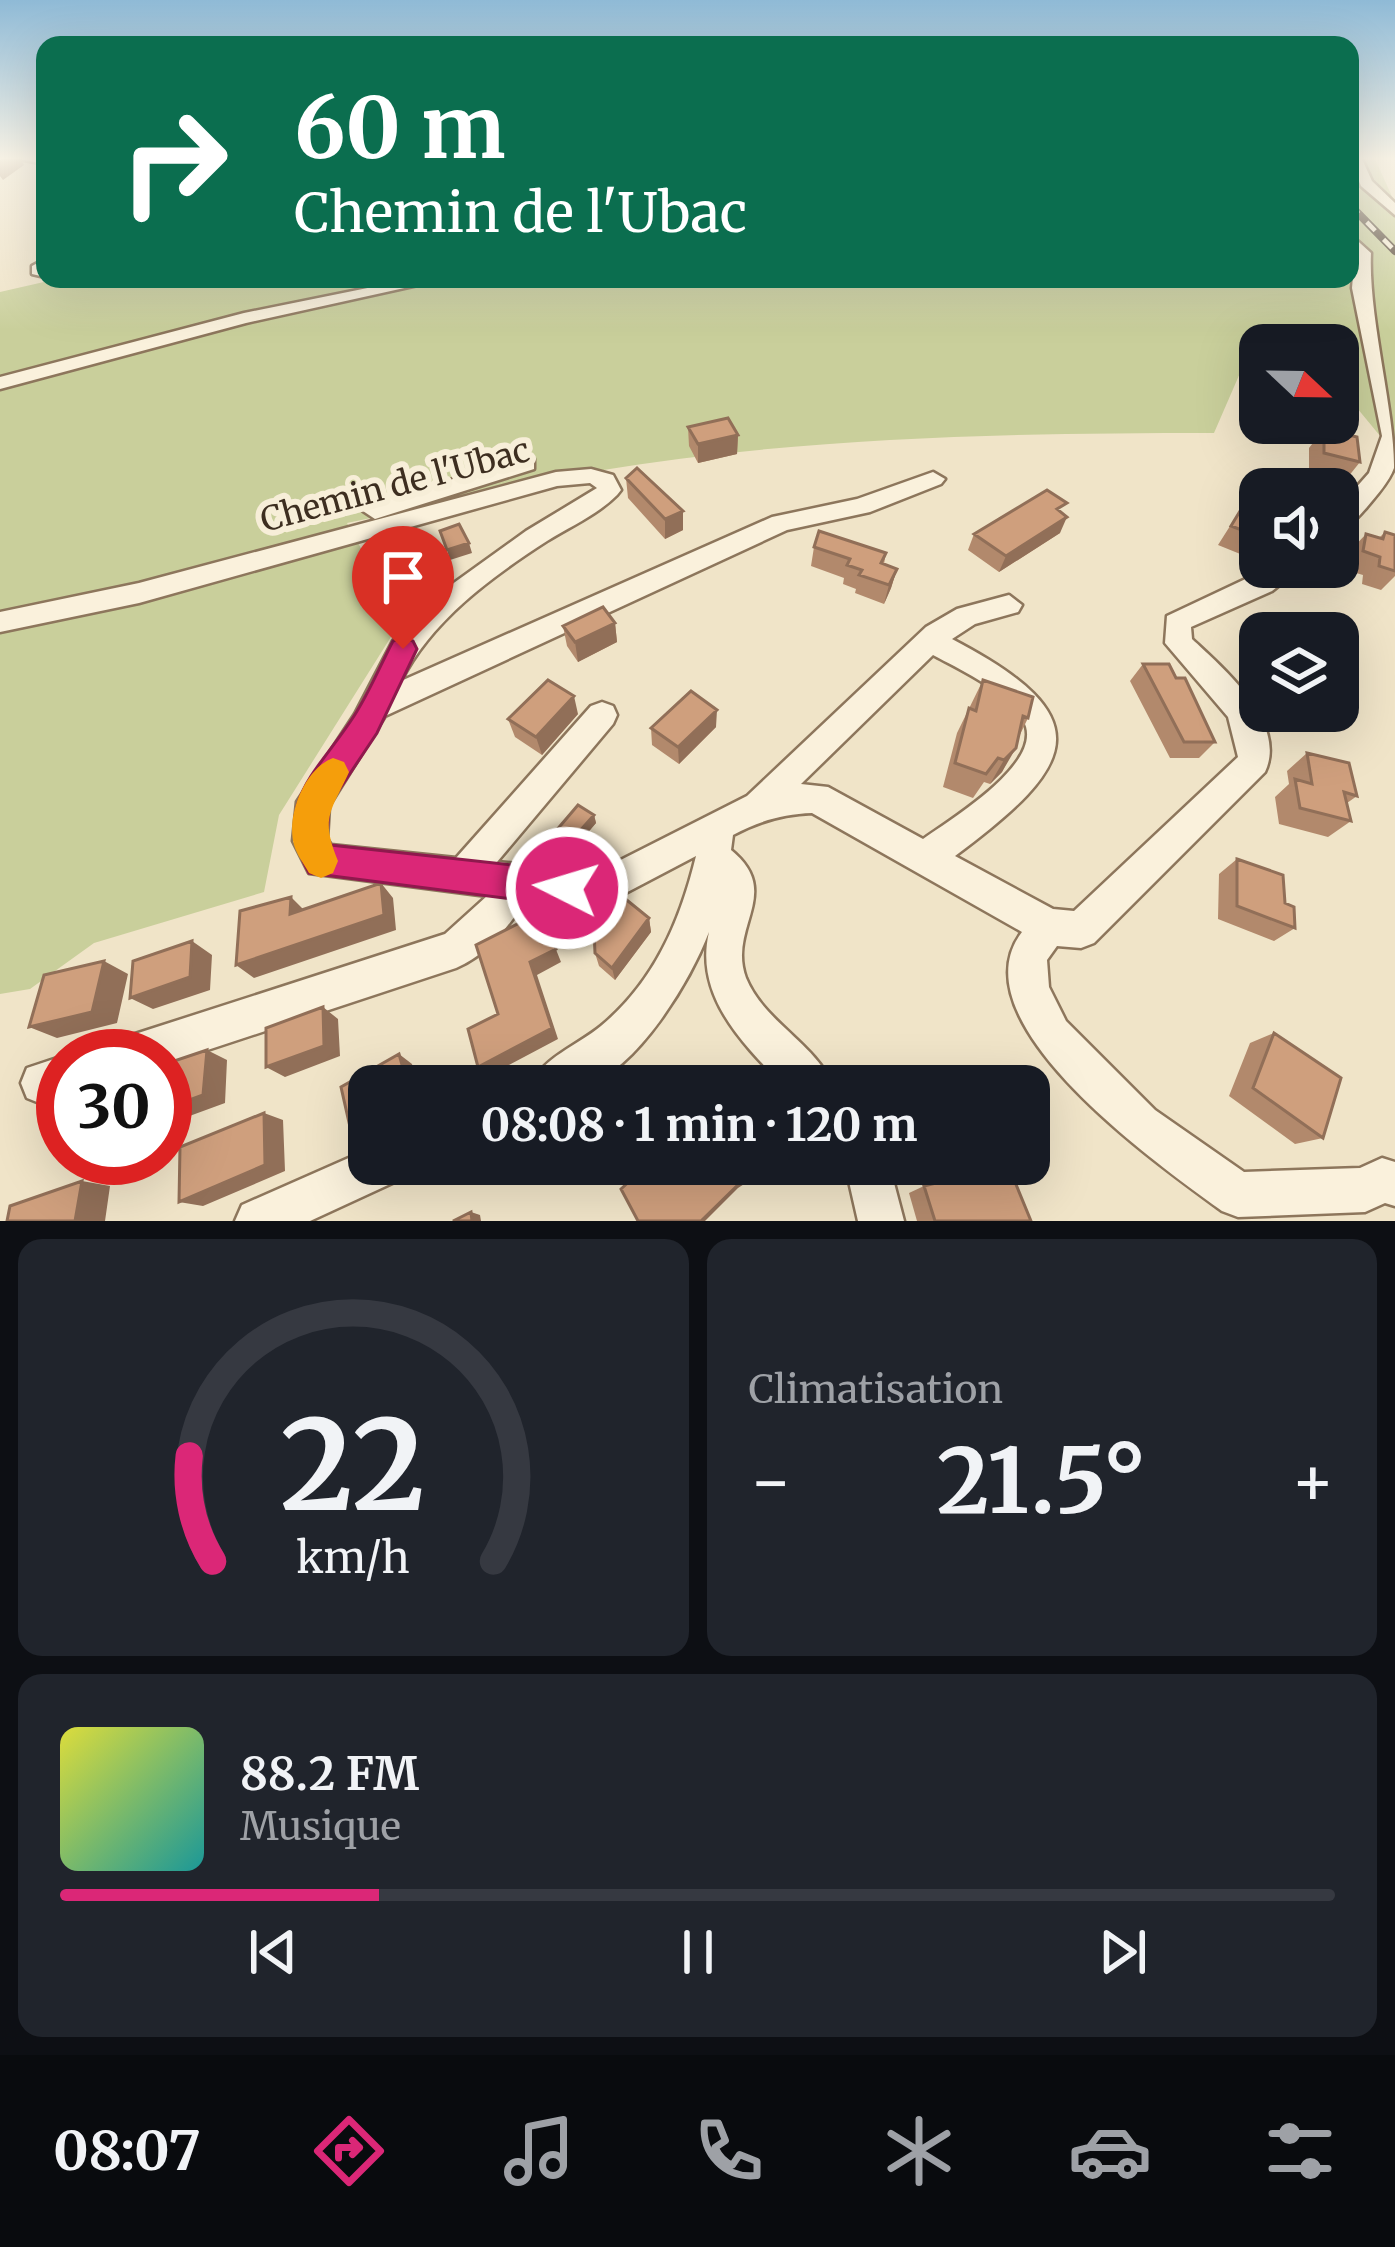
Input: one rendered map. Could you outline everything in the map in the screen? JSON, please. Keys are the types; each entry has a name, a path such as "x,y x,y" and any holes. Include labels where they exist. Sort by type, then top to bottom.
{"street":[{"path":"1359,249 1363,253 1360,288 1393,436 1390,456 1375,486 1359,502"},
{"path":"0,383 244,318 392,288"},
{"path":"245,563 287,535 526,464"},
{"name":"Chemin de l'Ubac","path":"0,622 139,592 556,479 591,476 604,480 609,490 436,610 403,649 374,707 313,802 310,841 321,861 598,890 715,843 755,807 791,796 816,798 1049,927"},
{"path":"374,707 781,523 862,506 933,479"},
{"path":"1256,588 1195,610 1177,623 1179,643 1231,694 1253,731 1254,763 1081,930 1049,927 1028,955 1030,990 1052,1035 1140,1125 1238,1195 1365,1190 1382,1180 1395,1184"},
{"path":"755,807 930,640 967,616 1009,605"},
{"path":"925,858 1008,794 1033,763 1044,735 1039,715 961,656 930,640"},
{"path":"462,877 602,715"},
{"path":"579,1065 628,1028 673,965 695,927 715,843"},
{"path":"715,843 737,878 739,898 726,934 723,963 730,993 793,1065"},
{"path":"192,1035 456,949 494,916 516,884"},
{"path":"258,1221 348,1181"},
{"path":"872,1185 880,1221"}],"green space":[{"path":"1359,216 1395,216 1395,454 1359,410 1359,324 1239,324 1239,375 1214,433 981,436 751,451 566,477 347,523 401,621 279,815 264,892 94,943 30,989 0,994 0,292 36,284 36,288 1359,288"}],"building":[{"path":"728,418 738,435 698,444 688,427"},
{"path":"1324,444 1358,444 1360,462 1324,453"},
{"path":"637,468 683,511 665,519 626,478"},
{"path":"1047,490 1067,503 1057,509 1067,517 1006,556 974,534"},
{"path":"459,524 469,543 447,550 440,531"},
{"path":"819,531 886,553 881,563 897,569 889,585 859,575 862,570 847,565 850,559 814,547"},
{"path":"1385,532 1395,535 1395,571 1379,566 1380,557 1363,551 1366,534 1383,539"},
{"path":"603,607 615,623 575,642 563,626"},
{"path":"1143,664 1169,664 1176,678 1185,678 1215,742 1184,742"},
{"path":"548,680 574,696 536,737 508,719"},
{"path":"983,680 1033,697 1016,748 1004,760 998,758 986,774 955,763 969,708 976,711"},
{"path":"691,691 717,710 678,747 651,728"},
{"path":"1307,753 1349,763 1357,796 1344,792 1351,821 1300,808 1295,779 1312,784"},
{"path":"578,805 594,815 570,842 555,832"},
{"path":"1237,859 1283,875 1285,903 1294,907 1295,928 1237,906"},
{"path":"381,883 384,915 236,965 240,911 291,897 290,914"},
{"path":"623,897 649,918 612,968 595,953 594,931"},
{"path":"541,912 556,949 530,962 552,1028 482,1065 477,1065 468,1029 498,1014 476,945"},
{"path":"192,941 190,977 130,998 133,961"},
{"path":"104,961 92,1012 29,1027 44,975"},
{"path":"323,1007 324,1046 266,1067 266,1028"},
{"path":"1274,1033 1341,1078 1323,1138 1253,1088"},
{"path":"207,1050 203,1095 192,1099 192,1055"},
{"path":"399,1054 402,1065 380,1065"},
{"path":"348,1083 348,1118 341,1087"},
{"path":"264,1113 265,1165 179,1202 179,1185 192,1185 192,1142"},
{"path":"81,1185 75,1221 7,1221 10,1206"},
{"path":"625,1185 738,1185 701,1221 638,1221 621,1189"},
{"path":"1016,1185 1031,1221 935,1221 924,1186"}],"railway":[{"path":"1361,216 1395,251"}],"slow traffic":[{"path":"321,861 310,841 313,802 333,772"}],"route":[{"path":"403,649 366,723 313,802 310,841 321,861 567,888"}]}
